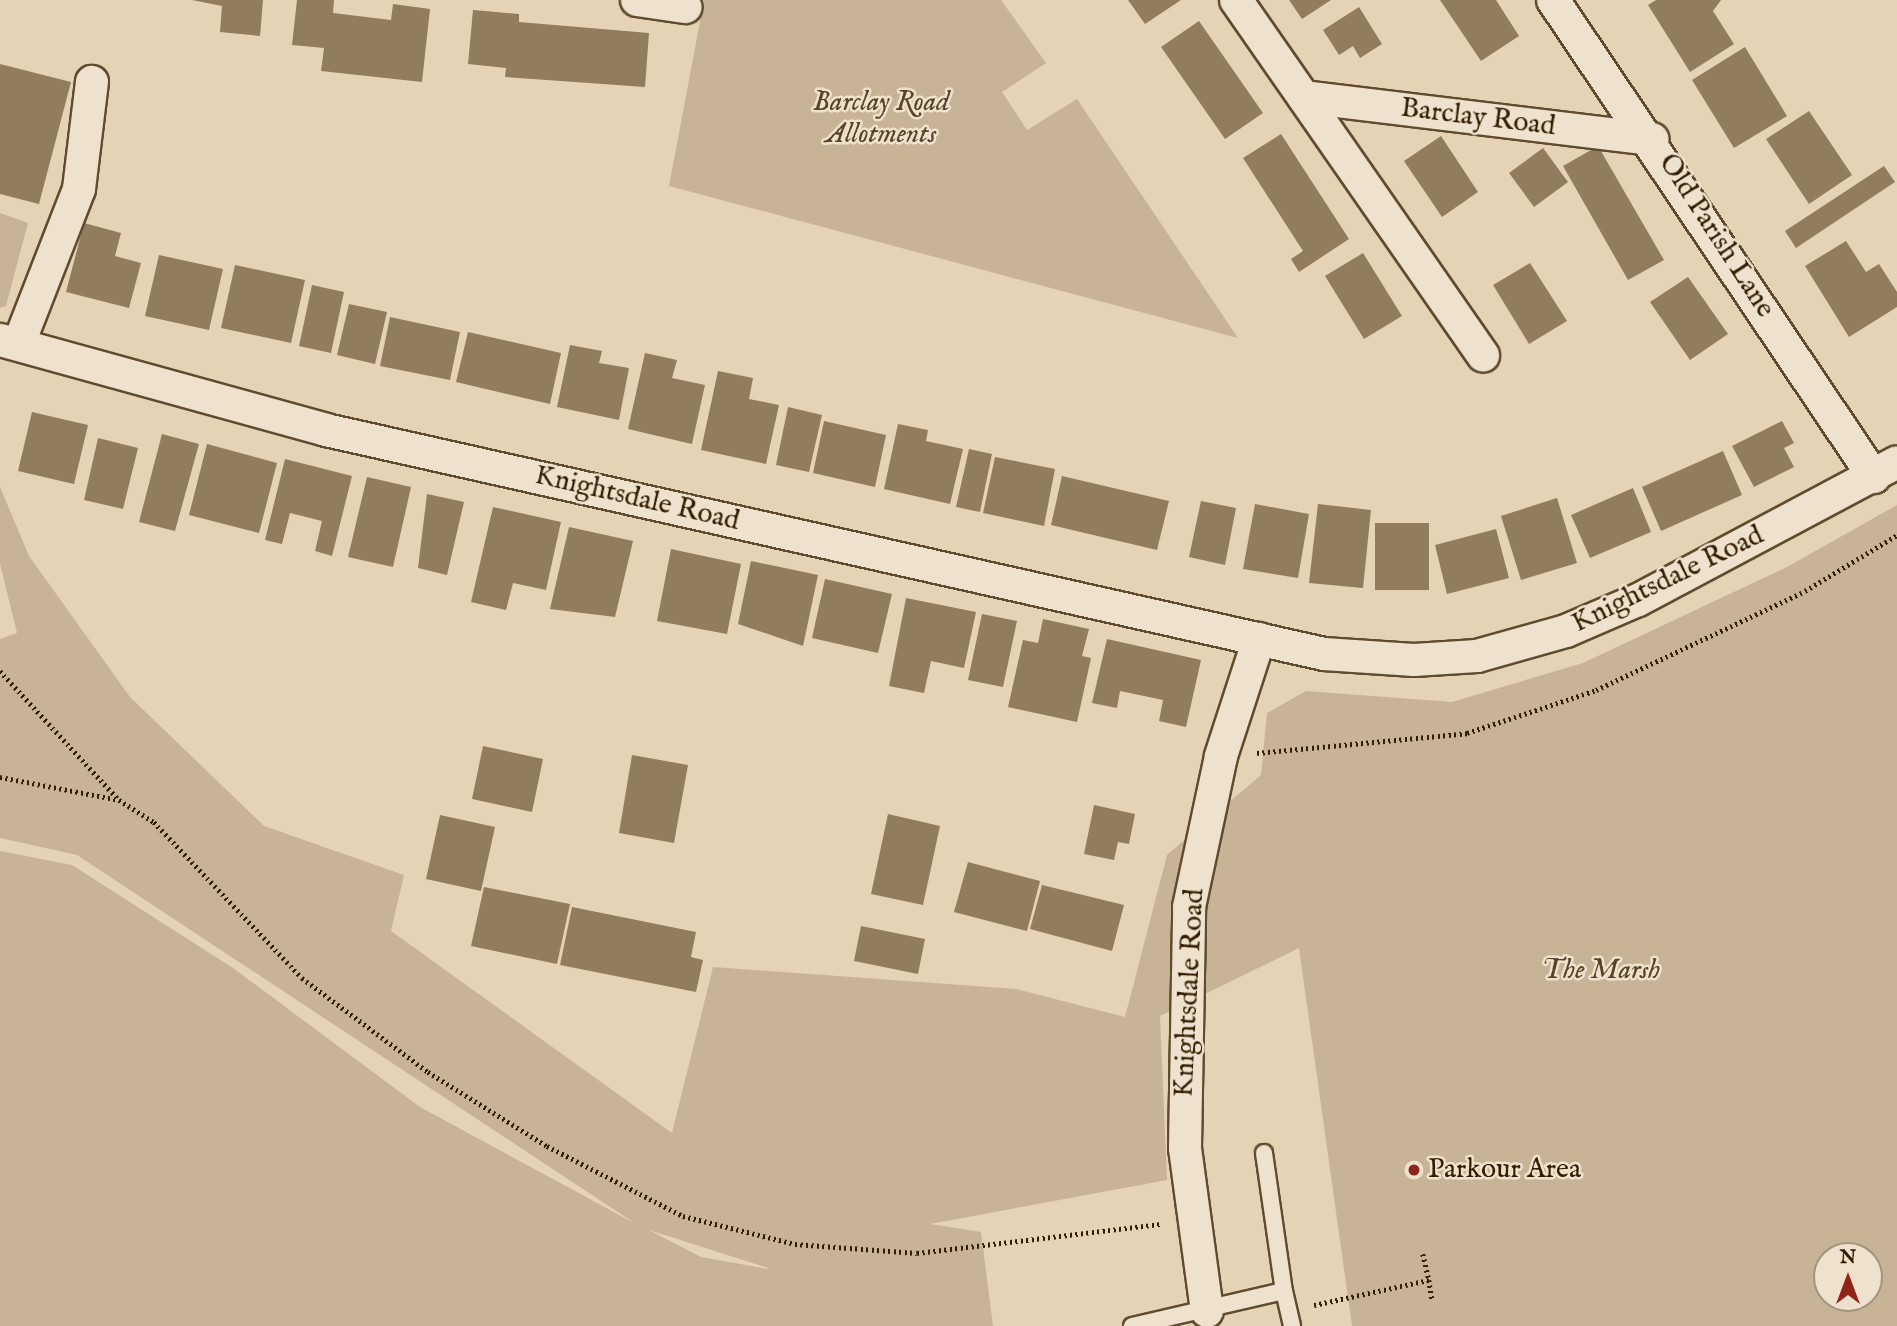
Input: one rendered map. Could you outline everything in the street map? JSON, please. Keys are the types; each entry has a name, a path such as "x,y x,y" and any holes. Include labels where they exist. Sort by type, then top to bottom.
{"street":[{"path":"637,0 685,7"},
{"path":"1236,0 1483,356"},
{"name":"Old Parish Lane","path":"1553,0 1886,469"},
{"name":"Knightsdale Road","path":"92,82 79,189 9,342 326,430 1259,639 1337,655 1478,656 1566,631 1638,600 1886,469"},
{"name":"Barclay Road","path":"1304,97 1652,139"},
{"name":"Knightsdale Road","path":"1207,1311 1185,1147 1189,907 1221,756 1259,639"}],"lane":[{"path":"1264,1153 1284,1291 1291,1318"},
{"path":"1132,1326 1207,1311 1284,1291"}],"path":[{"path":"1221,756 1480,729 1595,690 1805,591 1897,535"},
{"path":"0,671 119,800 154,822 302,978 417,1064 547,1146 683,1216 795,1244 917,1253 1196,1220"},
{"path":"0,777 119,800"},
{"path":"1423,1254 1432,1300"},
{"path":"1291,1318 1429,1280"}],"green space":[{"name":"Barclay Road Allotments","path":"704,0 1001,0 1046,63 1002,92 1027,130 1077,99 1238,338 669,186"},
{"path":"0,213 28,223 6,306 0,308"},
{"name":"The Marsh","path":"0,487 29,556 130,697 264,826 404,875 391,931 672,1133 713,967 1016,989 1125,1017 1167,855 1261,775 1267,713 1306,691 1452,702 1583,663 1787,567 1897,505 1897,1326 1352,1326 1299,948 1160,1016 1167,1180 930,1224 981,1232 993,1326 0,1326 0,851 72,865 233,968 420,1107 636,1224 77,855 0,838 0,639 17,633 0,564","holes":["649,1230 768,1268 701,1257"]}],"building":[{"path":"192,0 263,0 260,36 220,32 222,6"},
{"path":"297,0 334,0 333,13 391,20 393,4 430,9 422,82 321,71 324,48 292,45"},
{"path":"1128,0 1181,0 1145,24"},
{"path":"1289,0 1331,0 1302,19"},
{"path":"1440,0 1496,0 1519,36 1481,61"},
{"path":"1656,0 1721,0 1713,11 1734,44 1690,72 1648,5"},
{"path":"1359,7 1382,44 1360,58 1353,46 1339,55 1323,30"},
{"path":"473,10 519,14 519,22 649,33 645,87 505,77 506,68 468,64"},
{"path":"1199,21 1263,113 1225,139 1161,47"},
{"path":"1745,47 1787,116 1734,148 1692,80"},
{"path":"0,64 71,82 39,204 0,194"},
{"path":"1809,111 1852,175 1809,204 1766,139"},
{"path":"1281,134 1349,239 1299,272 1291,259 1303,251 1243,158"},
{"path":"1441,136 1478,192 1442,217 1404,161"},
{"path":"1598,146 1664,260 1628,280 1563,166"},
{"path":"1543,148 1568,182 1534,207 1509,173"},
{"path":"1884,166 1895,182 1796,248 1785,231"},
{"path":"84,223 121,233 115,256 141,263 129,308 66,292"},
{"path":"1846,241 1866,272 1879,264 1897,292 1897,307 1849,337 1805,266"},
{"path":"1363,253 1402,316 1364,339 1325,276"},
{"path":"159,255 223,269 209,330 145,316"},
{"path":"1530,263 1567,321 1529,344 1493,285"},
{"path":"235,265 305,280 291,343 221,328"},
{"path":"1688,277 1728,334 1690,360 1650,302"},
{"path":"312,285 344,292 331,353 299,346"},
{"path":"349,304 387,312 375,364 337,355"},
{"path":"390,317 460,332 450,380 380,366"},
{"path":"468,332 561,353 550,404 456,382"},
{"path":"570,345 602,351 599,363 629,368 619,420 557,407"},
{"path":"645,353 677,360 672,378 705,385 692,444 628,429"},
{"path":"718,371 753,378 749,399 779,405 766,464 701,450"},
{"path":"788,407 822,415 809,472 776,465"},
{"path":"32,412 88,425 74,484 18,471"},
{"path":"824,421 886,435 875,487 813,473"},
{"path":"1782,421 1794,443 1784,448 1794,467 1754,487 1732,446"},
{"path":"898,424 928,430 926,441 963,449 950,504 884,489"},
{"path":"162,434 199,444 175,531 139,522"},
{"path":"98,438 138,448 123,509 84,500"},
{"path":"207,444 277,463 259,533 189,515"},
{"path":"969,449 992,454 980,512 956,507"},
{"path":"1723,451 1742,495 1661,531 1642,487"},
{"path":"995,457 1055,469 1044,526 983,513"},
{"path":"285,459 352,476 332,556 315,551 322,521 290,513 282,544 265,540"},
{"path":"1062,476 1169,501 1157,550 1051,525"},
{"path":"367,477 411,487 393,567 348,557"},
{"path":"1633,488 1651,532 1590,558 1571,515"},
{"path":"427,494 464,502 447,575 418,568"},
{"path":"1557,498 1577,563 1521,580 1501,516"},
{"path":"1201,501 1236,508 1225,565 1189,557"},
{"path":"1255,504 1309,514 1298,578 1243,569"},
{"path":"1318,504 1371,510 1363,588 1309,583"},
{"path":"493,507 561,522 546,590 513,583 506,610 471,602"},
{"path":"1375,523 1429,523 1429,590 1375,590"},
{"path":"569,527 633,541 615,617 550,609"},
{"path":"1496,529 1509,578 1447,594 1435,545"},
{"path":"671,549 741,564 727,634 657,621"},
{"path":"751,561 818,575 803,646 738,624"},
{"path":"825,579 892,594 878,653 812,638"},
{"path":"906,598 976,612 964,668 931,661 924,693 889,686"},
{"path":"982,614 1017,621 1003,687 968,680"},
{"path":"1043,619 1089,629 1082,656 1091,658 1077,722 1008,707 1023,640 1038,643"},
{"path":"1107,639 1201,660 1186,727 1159,721 1163,700 1120,691 1117,708 1092,703"},
{"path":"483,746 543,759 532,812 472,799"},
{"path":"632,755 688,765 674,843 619,833"},
{"path":"1094,805 1135,814 1129,844 1118,842 1114,860 1084,854"},
{"path":"888,814 940,826 923,905 871,894"},
{"path":"440,815 495,827 481,891 426,879"},
{"path":"968,862 1040,881 1027,931 954,912"},
{"path":"1042,885 1124,905 1112,951 1030,929"},
{"path":"484,887 570,904 557,964 471,946"},
{"path":"572,907 696,932 691,957 703,960 696,992 560,965"},
{"path":"861,926 925,939 918,974 854,961"}],"place":[{"name":"Parkour Area","path":"1414,1170"}]}
